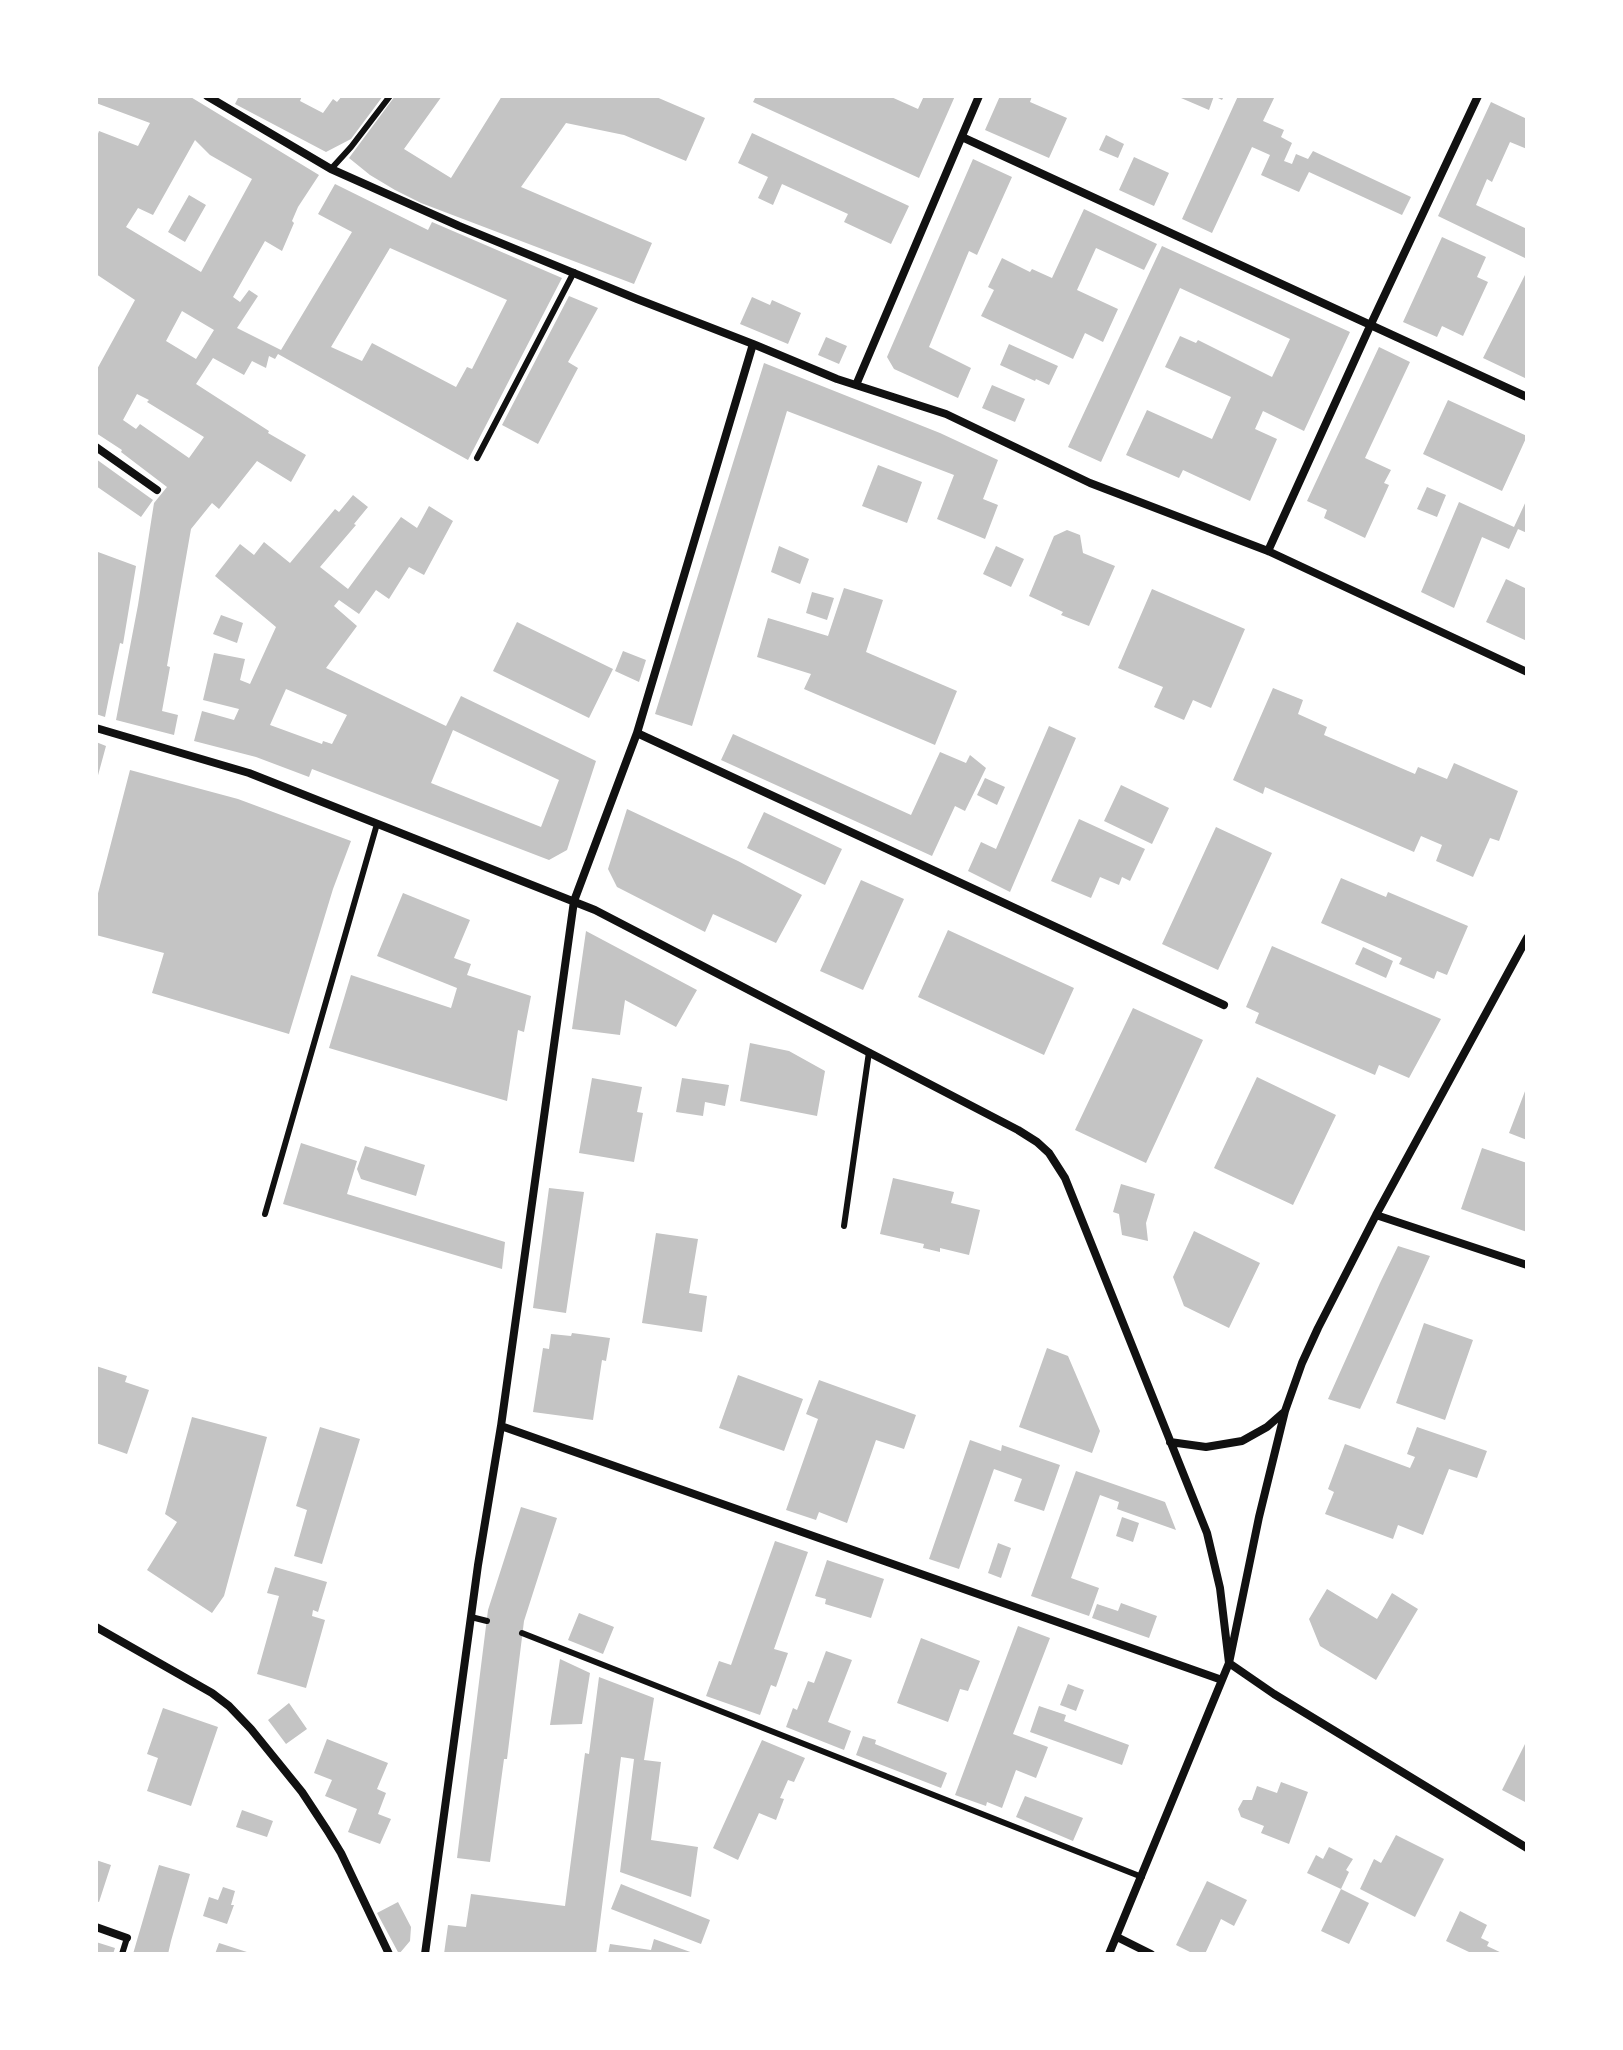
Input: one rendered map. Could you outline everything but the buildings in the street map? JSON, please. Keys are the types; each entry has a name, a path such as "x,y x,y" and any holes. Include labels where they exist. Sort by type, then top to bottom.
{"street":[{"path":"207,96 331,169 459,226 837,379 946,414 1090,483 1268,551 1527,672"},
{"path":"856,385 979,96"},
{"path":"1268,551 1478,96"},
{"path":"962,137 1527,397"},
{"path":"425,1954 574,901 637,733 753,344"},
{"path":"96,447 157,490"},
{"path":"96,728 249,773 605,914 1037,1142 1049,1153 1065,1178 1207,1533 1215,1565 1229,1663 1288,1703 1527,1848"},
{"path":"637,733 1224,1005"},
{"path":"1109,1954 1229,1663 1259,1517 1296,1377 1313,1336 1376,1215 1527,938"},
{"path":"1376,1215 1527,1265"},
{"path":"1170,1442 1206,1447 1242,1441 1267,1427 1285,1411"},
{"path":"501,1426 1222,1680"},
{"path":"96,1627 212,1693 251,1729 316,1811 341,1853 389,1954"},
{"path":"96,1927 127,1938"},
{"path":"1117,1937 1151,1954"}],"lane":[{"path":"331,169 390,96"},
{"path":"477,458 574,272"},
{"path":"265,1214 377,824"},
{"path":"844,1226 869,1052"},
{"path":"471,1617 487,1621"},
{"path":"522,1633 1142,1877"},
{"path":"122,1954 127,1938"}]}
